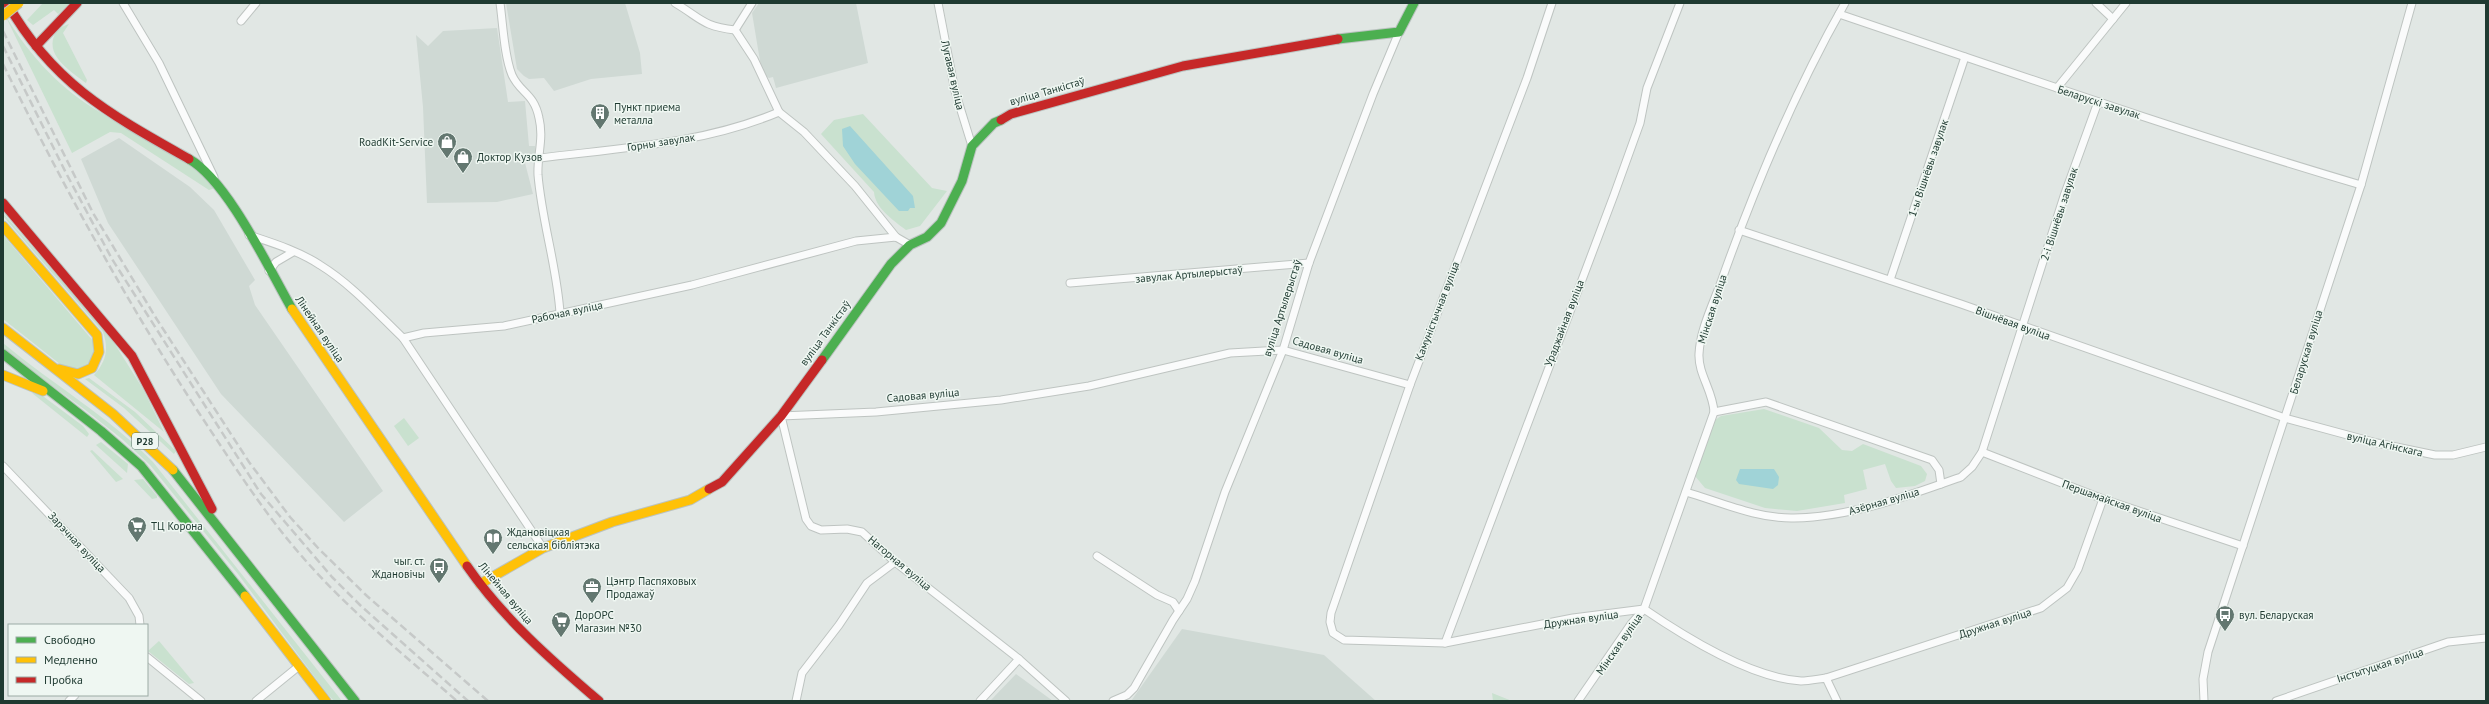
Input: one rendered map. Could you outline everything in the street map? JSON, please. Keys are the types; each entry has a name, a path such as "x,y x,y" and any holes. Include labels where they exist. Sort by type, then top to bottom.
{"main road":[{"name":"Лінейная вуліца","path":"7,3 21,29 84,96 198,164 214,179 249,235 301,324 480,584 509,619 562,670 599,701"},
{"path":"3,16 19,3"},
{"path":"36,46 58,21 77,3"},
{"name":"вуліца Артылерыстаў","path":"1399,32 1414,3"},
{"name":"вуліца Танкістаў","path":"781,416 892,264 910,245 927,237 942,224 951,209 964,176 972,146 994,123 1010,114 1046,103 1183,66 1365,34 1399,32"},
{"name":"Р28","path":"3,203 112,330 132,356 225,534"},
{"name":"Р28","path":"3,226 97,335 100,343 97,360 86,372 79,375 67,373 48,365"},
{"name":"Р28","path":"3,328 48,365 136,432 167,464 225,534 355,701"},
{"name":"Р28","path":"3,354 55,397 101,431 141,466 199,536 326,701"},
{"name":"Р28","path":"3,375 55,397"},
{"path":"480,584 543,548 612,522 690,500 707,492 722,482 781,416"}],"street":[{"path":"123,3 159,63 214,179"},
{"path":"241,21 256,3"},
{"path":"500,3 512,74 536,103 542,142 538,173 546,232 558,287 560,313"},
{"path":"675,3 702,22 714,28 735,30"},
{"path":"735,30 752,3"},
{"name":"Лугавая вуліца","path":"938,3 955,91 972,146"},
{"name":"Камуністычная вуліца","path":"1330,622 1410,385 1527,78 1552,3"},
{"name":"Ураджайная вуліца","path":"1445,643 1614,196 1640,123 1647,88 1680,3"},
{"name":"Мінская вуліца","path":"1578,701 1631,624 1644,609 1714,412 1714,402 1699,364 1700,342 1739,230 1786,122 1845,3"},
{"path":"2096,3 2113,19"},
{"path":"2057,88 2126,3"},
{"name":"Беларуская вуліца","path":"2204,701 2203,679 2208,652 2361,185 2412,3"},
{"name":"Беларускі завулак","path":"1839,14 2098,102 2260,155 2361,185"},
{"path":"735,30 754,59 779,112 804,132 855,186 896,238 910,245"},
{"name":"вуліца Артылерыстаў","path":"1112,701 1127,695 1134,688 1172,620 1179,611 1196,581 1225,492 1283,350 1309,263 1373,94 1399,32"},
{"name":"1-ы Вішнёвы завулак","path":"1890,280 1965,56"},
{"name":"2-і Вішнёвы завулак","path":"2022,327 2064,196 2098,102"},
{"name":"Горны завулак","path":"540,158 644,147 750,124 779,112"},
{"name":"Вішнёвая вуліца","path":"1739,230 1890,280 2285,418"},
{"path":"249,235 319,264 346,284 403,338 543,548"},
{"name":"Рабочая вуліца","path":"403,338 424,333 504,326 692,285 856,241 896,238"},
{"path":"269,271 276,262 293,252"},
{"name":"завулак Артылерыстаў","path":"1070,283 1309,263"},
{"name":"Азёрная вуліца","path":"1686,492 1763,515 1794,518 1850,512 1961,477 1972,467 1982,452 2022,327"},
{"name":"Садовая вуліца","path":"781,416 876,412 1001,400 1089,386 1230,353 1283,350 1410,385"},
{"path":"1714,412 1766,402 1932,460 1939,470 1941,484"},
{"name":"Нагорная вуліца","path":"781,416 806,519 811,526 821,530 846,529 862,532 895,562 1019,659 1066,701"},
{"name":"вуліца Агінскага","path":"2285,418 2378,443 2436,455 2453,455 2486,447"},
{"name":"Першамайская вуліца","path":"1982,452 2103,499 2243,546"},
{"name":"Зарэчная вуліца","path":"3,466 129,598 139,616 140,624"},
{"name":"Дружная вуліца","path":"1330,622 1333,633 1344,640 1445,643 1573,618 1644,609 1674,629 1761,672 1803,681 1826,678 2041,608 2067,588 2078,569 2103,499"},
{"path":"1096,556 1157,595 1173,602 1179,611"},
{"path":"796,701 802,673 838,625 867,582 895,562"},
{"name":"Інстытуцкая вуліца","path":"2276,701 2448,642 2486,638"},
{"path":"148,658 201,701"},
{"path":"980,701 1019,659"},
{"path":"256,701 299,666"},
{"path":"1826,678 1837,701"}],"shaded area":[{"path":"506,3 625,3 640,53 642,74 591,79 554,91 544,78 529,79 517,69"},
{"path":"759,3 856,3 868,63 776,88 773,77 769,78 762,73 752,13"},
{"path":"497,28 508,102 525,101 529,146 535,146 536,154 523,155 533,194 497,202 427,203 423,107 416,35 428,46 443,31"},
{"path":"119,138 190,187 214,210 255,280 249,286 255,305 383,491 344,522 221,394 108,223 81,159"},
{"path":"1182,629 1324,655 1376,701 1131,701"},
{"path":"1016,674 1053,701 990,701"}],"green space":[{"path":"43,3 70,3 58,14 54,10 33,25 27,20"},
{"path":"3,11 21,39 42,65 79,99 173,153 202,175 215,188 209,190 121,133 110,132 72,153"},
{"path":"69,24 63,33 87,80 86,83 62,63 54,51 53,44 55,34 60,28"},
{"path":"863,114 932,188 947,191 920,226 906,230 886,213 875,198 874,192 821,134 834,120"},
{"path":"3,213 111,338 143,389 164,432 94,375 104,360 106,344 103,332 3,216"},
{"path":"3,235 94,342 94,355 84,369 65,368 3,319"},
{"path":"3,343 99,415 136,445 153,462 342,701 334,701 326,692 238,574 150,465 122,439 84,409 3,350"},
{"path":"89,378 135,412 176,451 174,454 124,408 85,379"},
{"path":"32,393 40,394 83,426 89,434 87,437"},
{"path":"1764,409 1819,428 1842,450 1852,451 1863,444 1921,466 1927,474 1925,481 1915,486 1896,488 1891,481 1885,464 1863,470 1867,489 1844,495 1845,503 1797,511 1765,508 1705,488 1695,476 1715,420 1721,416","holes":["1740,469 1774,469 1778,485"]},
{"path":"404,418 419,438 408,446 394,426"},
{"path":"101,442 128,464 127,473 96,445"},
{"path":"92,450 123,479 116,482 90,451"},
{"path":"143,479 157,498 152,499 134,480"},
{"path":"159,641 194,683 189,684 148,651"},
{"path":"1492,693 1512,701 1493,701"}],"water":[{"path":"850,126 913,196 915,208 910,208 908,211 899,211 855,164 843,146 842,129"},
{"path":"1740,469 1774,469 1779,477 1778,485 1773,489 1739,484 1736,480"}],"railway":[{"path":"3,31 93,213 156,318 249,462 290,517 319,549 367,596 488,701"},
{"path":"3,46 66,173 112,259 261,494 332,577 361,606 468,701"},
{"path":"3,64 48,153 120,285 172,371 250,489 291,544 323,580 379,633 457,701"}],"traffic: fast":[{"path":"1338,39 1399,32 1414,3"},
{"path":"822,360 891,264 910,245 927,237 941,223 962,181 972,146 994,123 1001,120"},
{"path":"189,159 204,170 233,206 260,250 292,309"},
{"path":"3,354 101,431 141,466 245,596"},
{"path":"173,470 355,701"}],"traffic: slow":[{"path":"3,16 19,3"},
{"path":"3,226 97,335 99,352 92,368 78,374 59,369"},
{"path":"292,309 467,566"},
{"path":"3,328 113,414 173,470"},
{"path":"3,375 43,391"},
{"path":"480,584 543,548 612,522 690,500 709,489"},
{"path":"245,596 326,701"}],"traffic: jam":[{"path":"7,3 25,31 44,55 64,76 86,95 109,112 189,159"},
{"path":"36,46 77,3"},
{"path":"1001,120 1011,114 1183,66 1338,39"},
{"path":"3,203 132,356 212,509"},
{"path":"709,489 722,482 781,416 822,360"},
{"path":"467,566 496,603 528,638 599,701"}],"place":[{"name":"Пункт приема металла","path":"600,130"},
{"name":"RoadKit-Service","path":"447,159"},
{"name":"Доктор Кузов","path":"463,174"},
{"name":"ТЦ Корона","path":"137,543"},
{"name":"Ждановіцкая сельская бібліятэка","path":"493,555"},
{"name":"чыг. ст. Ждановічы","path":"439,584"},
{"name":"Цэнтр Паспяховых Продажаў","path":"592,604"},
{"name":"вул. Беларуская","path":"2225,632"},
{"name":"ДорОРС Магазин №30","path":"561,638"}]}
